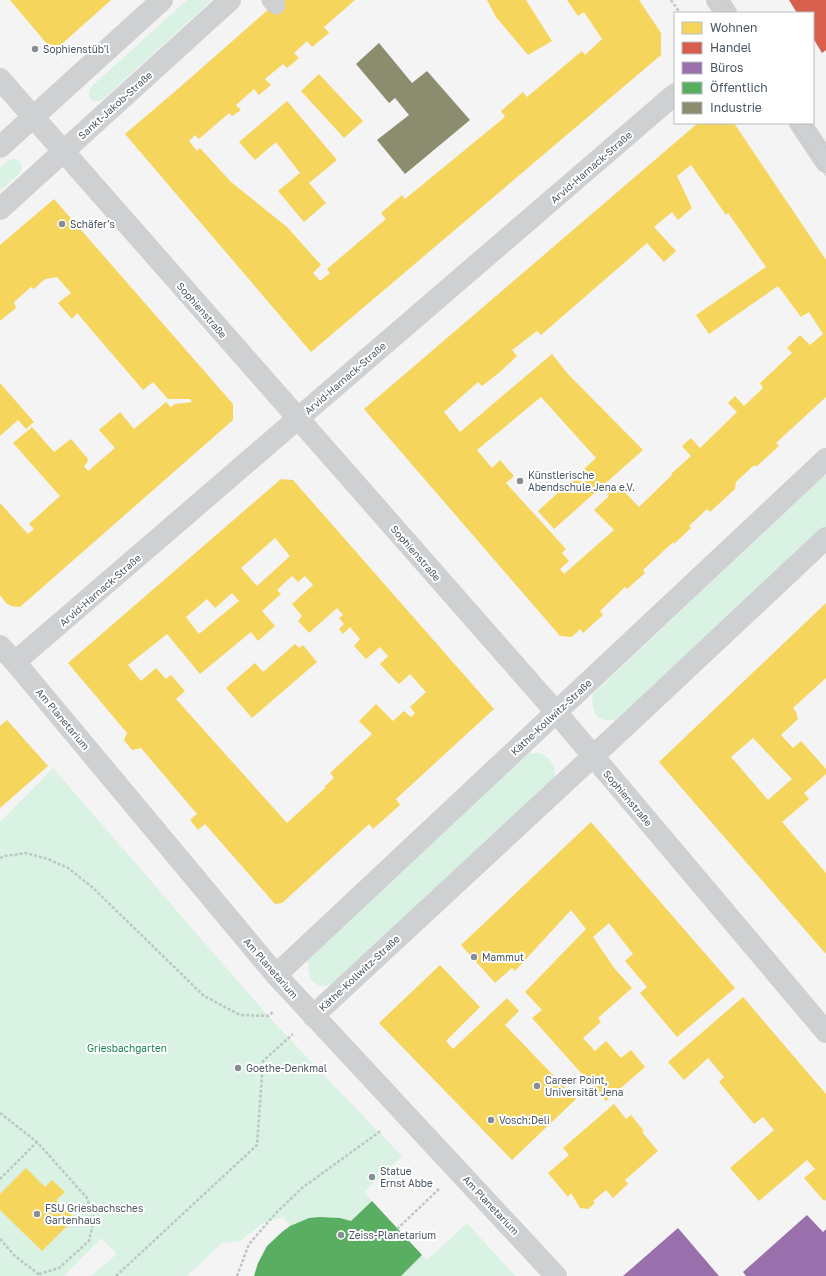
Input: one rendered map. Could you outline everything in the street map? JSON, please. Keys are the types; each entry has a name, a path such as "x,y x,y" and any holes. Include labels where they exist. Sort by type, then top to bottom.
{"street":[{"path":"0,147 162,0"},
{"name":"Sankt-Jakob-Straße","path":"0,209 230,0"},
{"path":"717,0 725,12"},
{"name":"Sophienstraße","path":"0,79 556,712 826,1032"},
{"name":"Arvid-Harnack-Straße","path":"15,662 674,95"},
{"path":"801,124 826,162"},
{"name":"Käthe-Kollwitz-Straße","path":"276,975 826,459"},
{"name":"Käthe-Kollwitz-Straße","path":"313,1016 826,538"},
{"name":"Am Planetarium","path":"0,646 15,662 292,994 556,1276"}],"path":[{"path":"671,0 679,12"},
{"path":"0,858 26,853 48,859 68,868 92,887 204,996 240,1015 268,1016 292,994"},
{"path":"116,1276 257,1145 263,1061 313,1016"},
{"path":"0,1113 37,1142 87,1198 94,1219 89,1241 59,1268 40,1275 15,1256 0,1239"},
{"path":"237,1276 249,1244 291,1198 302,1188 405,1113"},
{"path":"0,1179 37,1142"},
{"path":"397,1229 441,1188"}],"green space":[{"path":"187,0 212,0 103,99 93,101 90,99 89,93 92,86"},
{"path":"15,159 20,162 22,168 20,173 0,191 0,168 9,160"},
{"path":"826,474 826,527 620,719 606,720 597,716 593,707 593,694"},
{"path":"529,753 541,753 549,759 555,767 555,777 546,788 334,983 324,986 315,983 310,976 308,958 517,760"},
{"name":"Griesbachgarten","path":"53,768 268,1016 402,1156 364,1192 372,1201 351,1221 320,1217 298,1222 290,1226 283,1217 263,1223 240,1241 222,1243 187,1276 91,1276 117,1254 101,1238 64,1276 0,1276 0,822"},
{"path":"467,1223 515,1276 401,1276 422,1255 427,1260"}],"building: Wohnen":[{"path":"10,0 111,0 63,43 62,46 47,44"},
{"path":"279,0 355,0 324,27 329,33 312,47 307,41 294,53 299,58 287,68 283,64 265,79 271,85 259,95 254,89 236,105 241,110 232,116 229,113 199,139 195,135 189,141 197,151 200,148 231,182 287,227 321,265 313,273 320,281 330,273 327,269 386,219 381,213 402,195 405,199 505,117 501,111 523,92 527,97 582,51 585,55 602,39 584,12 578,16 567,0 639,0 661,33 661,55 311,352 125,134"},
{"path":"487,0 526,0 552,41 528,55 496,17"},
{"path":"319,74 363,121 344,138 301,91"},
{"path":"287,101 337,160 309,183 326,203 304,222 278,191 300,173 276,142 255,160 239,142"},
{"path":"697,124 735,124 826,260 826,397 776,443 779,446 757,466 753,466 736,482 735,489 710,512 707,509 689,526 691,528 674,544 673,542 643,570 645,573 627,589 625,587 600,611 603,615 583,633 580,629 572,637 560,636 364,409","holes":["691,165 726,215 728,213 766,267 696,315 709,334 778,286 801,317 809,312 823,334 810,345 800,335 787,348 792,353 760,383 763,388 744,406 735,396 728,403 737,412 700,448 691,438 682,446 691,456 639,507 617,484 607,494 609,496 594,510 614,530 564,574 560,569 569,561 562,553 566,549 506,483 514,476 500,460 492,468 477,450 541,397 596,458 538,511 554,529 643,450 568,374 552,354 460,432 444,412 478,382 482,386 500,372 517,356 512,350 537,331 541,335 647,243 664,262 676,251 654,227 672,212 678,220 692,208 677,176"]},
{"path":"54,199 233,404 233,420 20,607 11,606 6,603 0,595 0,503 28,534 34,529 29,524 60,496 13,443 32,427 54,452 71,439 88,459 84,466 88,471 115,448 99,430 120,412 134,429 166,402 171,407 175,404 192,402 190,399 168,399 153,382 143,390 77,313 72,319 58,303 71,293 57,277 45,279 34,289 31,287 14,302 16,308 0,321 0,245"},
{"path":"0,383 34,422 26,429 18,420 0,436"},
{"path":"281,479 293,480 494,709 396,799 400,805 373,829 369,824 282,903 275,904 205,824 198,830 190,820 197,814 141,748 132,750 124,740 127,733 68,663","holes":["275,538 290,556 257,586 241,568","292,576 298,582 305,576 313,585 292,604 302,616 298,621 309,633 337,608 343,615 339,618 344,624 339,629 343,634 350,627 360,639 354,646 366,659 380,647 388,656 380,664 399,684 410,674 426,692 410,707 415,713 411,717 404,711 393,721 376,704 359,721 372,734 330,773 334,778 287,823 176,699 185,691 171,675 166,679 156,668 141,681 128,665 167,634 200,674 251,632 258,641 275,626 262,611 281,594 277,590","232,593 239,601 199,634 186,617 207,599 215,608"]},
{"path":"826,603 826,678 793,708 798,719 781,735 793,748 801,741 826,769 826,774 804,793 809,799 782,822 826,873 826,954 659,762","holes":["753,738 792,779 768,800 731,757"]},
{"path":"295,644 299,648 303,645 317,662 252,718 226,688 255,663 263,672"},
{"path":"7,720 48,766 0,808 0,726"},
{"path":"591,822 735,988 677,1037 640,993 647,987 625,961 633,954 609,923 593,937 615,969 632,988 598,1018 601,1022 583,1038 595,1051 606,1041 621,1058 631,1050 645,1067 606,1101 532,1018 542,1010 525,992 586,929 571,910 515,971 512,968 495,983 461,945"},
{"path":"440,965 480,1007 446,1041 453,1049 507,998 519,1011 505,1025 576,1099 512,1160 379,1023"},
{"path":"743,997 826,1094 826,1200 824,1201 804,1178 815,1169 807,1160 759,1201 730,1168 774,1130 763,1117 754,1124 719,1082 724,1077 708,1058 684,1080 668,1062"},
{"path":"614,1104 626,1119 631,1115 644,1131 642,1132 658,1151 625,1180 628,1184 613,1198 606,1190 593,1201 595,1203 588,1209 580,1208 571,1193 568,1197 548,1173 569,1155 563,1148"},
{"name":"FSU Griesbachsches Gartenhaus","path":"26,1168 45,1187 52,1180 65,1192 56,1200 75,1218 42,1251 0,1210 0,1194"}],"building: Handel":[{"path":"789,0 826,0 826,50 822,53 814,40 814,12 796,12"}],"building: Büros":[{"path":"807,1215 823,1232 826,1229 826,1276 746,1276 743,1272"},
{"path":"678,1228 719,1276 623,1276"}],"building: Öffentlich":[{"name":"Zeiss-Planetarium","path":"372,1201 422,1255 401,1276 254,1276 258,1263 267,1246 290,1226 309,1218 319,1217 340,1218 351,1221"}],"building: Industrie":[{"path":"379,43 412,83 427,71 470,120 405,174 377,140 409,115 395,98 389,103 356,64"}],"tram line":[{"path":"708,0 716,12"},
{"path":"725,0 733,12"},
{"path":"792,124 826,176"},
{"path":"810,124 826,148"}],"place":[{"name":"Sophienstüb'l","path":"35,49"},
{"name":"Schäfer's","path":"62,224"},
{"name":"Künstlerische Abendschule Jena e.V.","path":"520,481"},
{"name":"Mammut","path":"474,957"},
{"name":"Goethe-Denkmal","path":"238,1068"},
{"name":"Career Point, Universität Jena","path":"537,1086"},
{"name":"Vosch:Deli","path":"491,1120"},
{"name":"Statue Ernst Abbe","path":"372,1177"},
{"name":"FSU Griesbachsches Gartenhaus","path":"37,1214"},
{"name":"Zeiss-Planetarium","path":"341,1235"}]}
